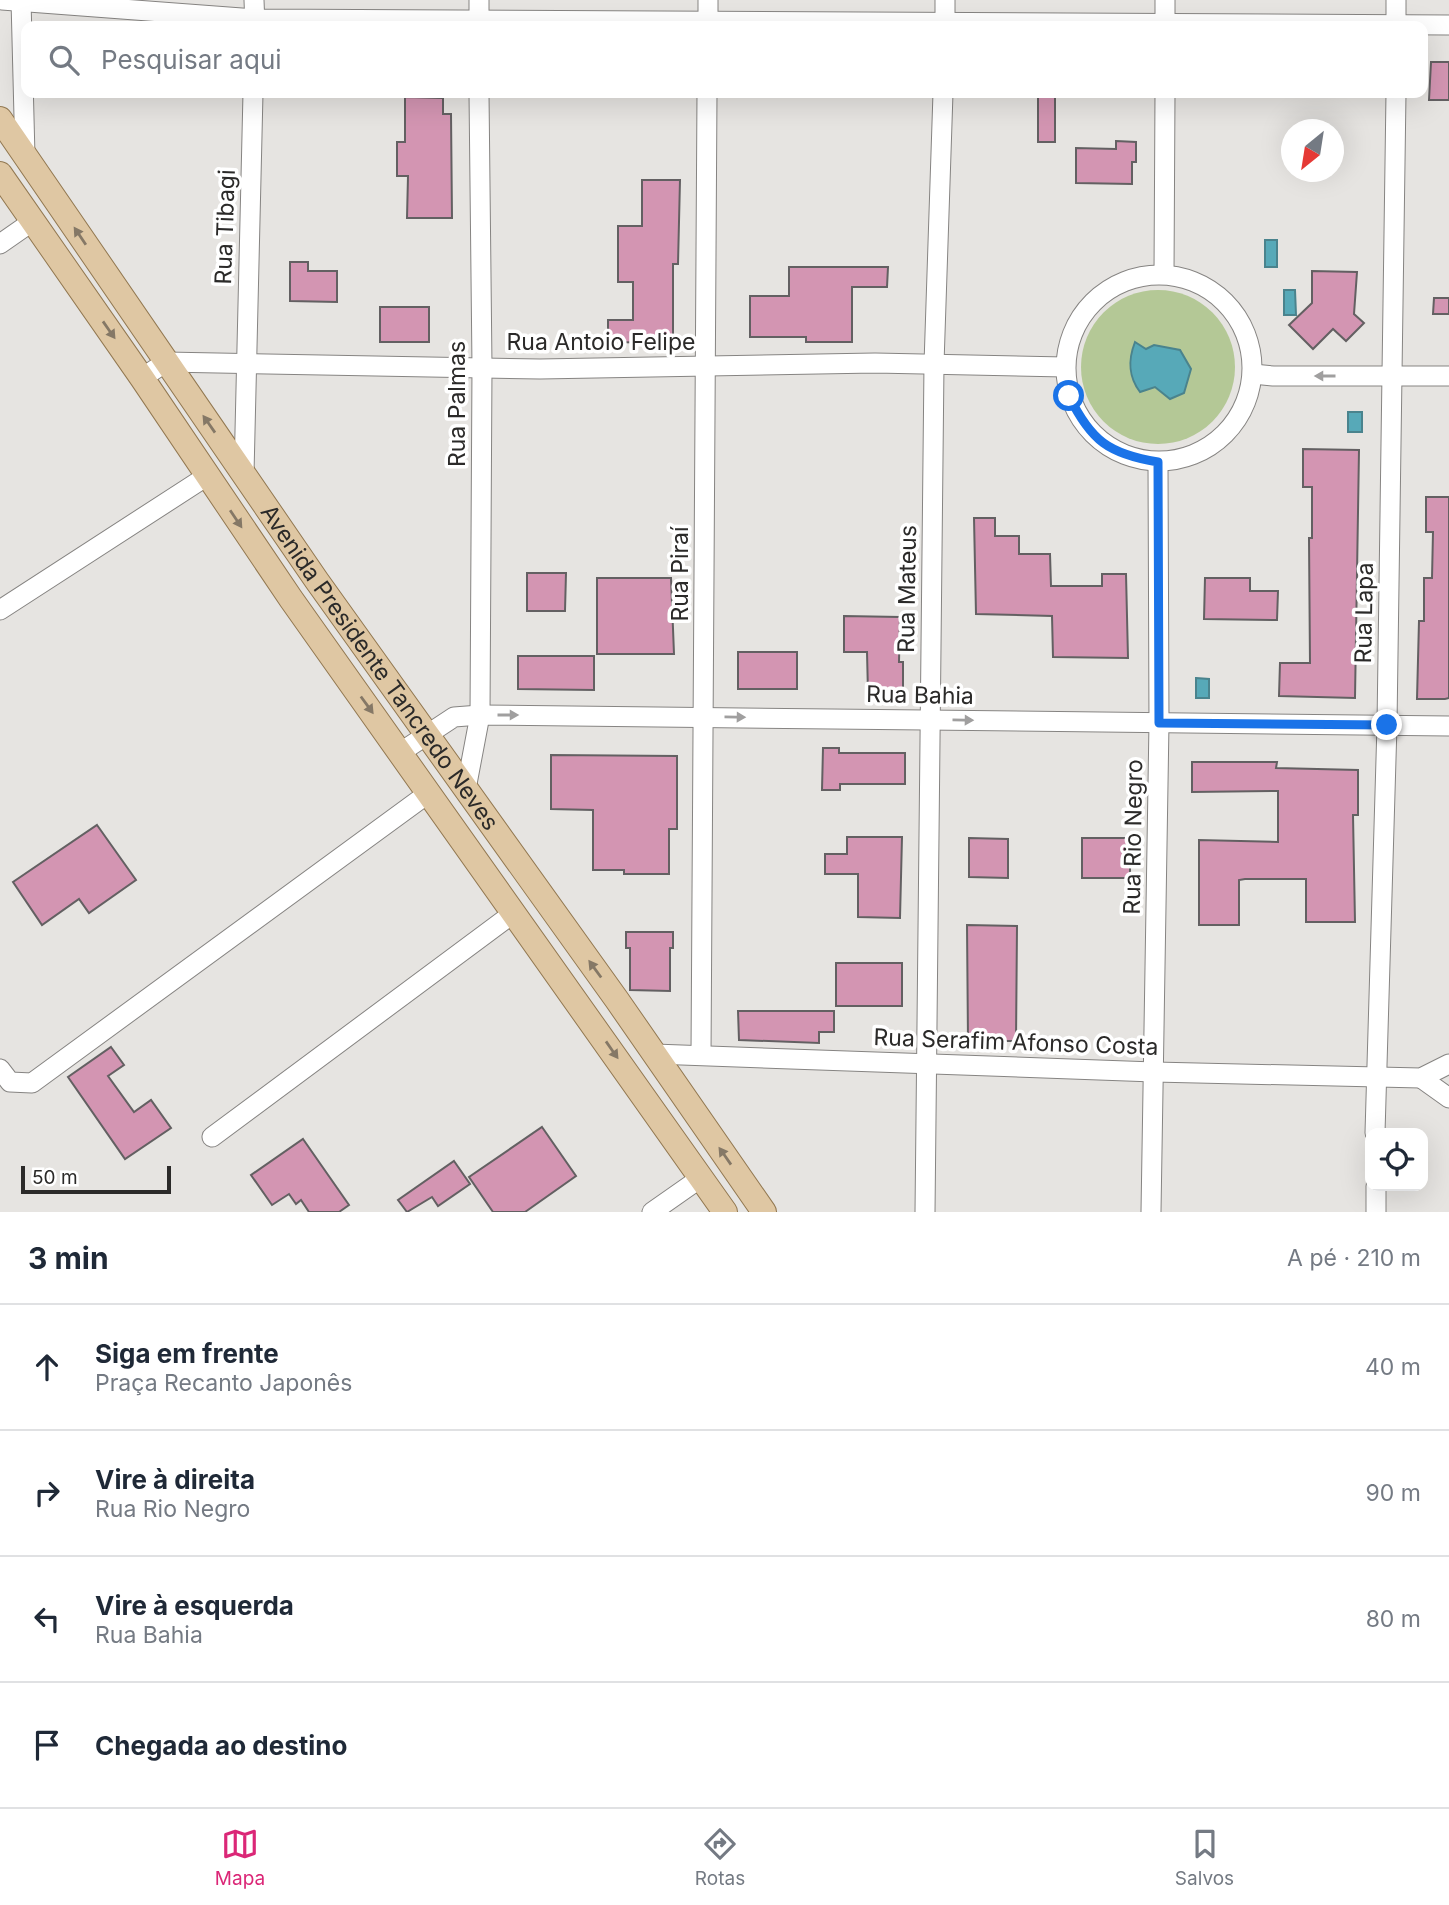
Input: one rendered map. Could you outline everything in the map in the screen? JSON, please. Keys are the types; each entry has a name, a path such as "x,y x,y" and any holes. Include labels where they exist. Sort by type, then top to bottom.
{"main road":[{"name":"Avenida Presidente Tancredo Neves","path":"0,119 317,581 764,1212"},
{"name":"Avenida Presidente Tancredo Neves","path":"0,174 291,599 725,1212"}],"street":[{"path":"21,94 15,0 255,15 423,21"},
{"path":"479,0 479,21"},
{"path":"708,0 708,21"},
{"path":"945,0 945,21"},
{"path":"1165,0 1165,21"},
{"path":"1396,0 1396,21"},
{"path":"1428,25 1449,25"},
{"path":"21,98 25,156"},
{"name":"Rua Tibagi","path":"244,474 253,98"},
{"name":"Rua Palmas","path":"466,789 480,715 480,98"},
{"name":"Rua Piraí","path":"701,1055 707,98"},
{"name":"Rua Mateus","path":"925,1212 934,364 943,98"},
{"path":"1164,274 1165,98"},
{"name":"Rua Lapa","path":"1375,1128 1387,725 1395,98"},
{"path":"0,244 33,221"},
{"path":"1164,274 1192,281 1218,295 1238,317 1250,344 1253,374 1247,401 1233,426 1212,446 1186,458 1158,462 1129,457 1103,443 1082,423 1069,396 1065,368 1074,329 1084,311 1106,290 1133,278 1164,274"},
{"path":"142,378 166,362"},
{"name":"Rua Antoio Felipe","path":"166,362 540,369 876,363 1065,368"},
{"path":"1253,374 1449,376"},
{"name":"Rua Rio Negro","path":"1151,1212 1159,723 1158,462"},
{"path":"0,610 207,476"},
{"name":"Rua Bahia","path":"401,752 454,717 480,715 1449,726"},
{"path":"0,1069 10,1082 32,1083 430,792"},
{"path":"212,1137 515,912"},
{"name":"Rua Serafim Afonso Costa","path":"654,1054 1154,1072 1421,1078"},
{"path":"1449,1064 1421,1078 1449,1098"},
{"path":"652,1212 702,1177"},
{"path":"1376,1191 1376,1212"}],"green space":[{"path":"1158,290 1188,296 1213,312 1229,337 1235,367 1229,397 1213,422 1188,438 1158,444 1128,438 1103,422 1087,397 1081,367 1087,337 1103,312 1128,296"}],"water":[{"path":"1265,240 1277,240 1277,267 1265,267"},
{"path":"1284,290 1295,290 1296,315 1284,315"},
{"path":"1135,342 1146,349 1154,345 1180,350 1191,369 1184,393 1170,399 1155,387 1140,392 1130,368"},
{"path":"1348,412 1362,412 1362,432 1348,432"},
{"path":"1196,678 1209,679 1209,698 1196,698"}],"building":[{"path":"1431,62 1449,62 1449,100 1429,100"},
{"path":"405,98 443,98 443,114 451,114 452,218 407,218 408,176 397,176 397,142 405,142"},
{"path":"1038,98 1055,98 1055,142 1038,142"},
{"path":"1116,141 1136,142 1132,184 1076,183 1076,148 1116,149"},
{"path":"642,180 680,180 678,264 673,264 673,343 608,342 608,320 633,320 633,282 618,282 618,226 642,226"},
{"path":"290,262 308,262 308,271 337,271 337,302 290,301"},
{"path":"789,267 888,267 887,287 852,287 852,342 806,342 806,337 750,337 750,296 789,296"},
{"path":"1312,271 1357,272 1354,314 1364,323 1346,341 1333,329 1313,349 1289,325 1312,303"},
{"path":"1434,298 1449,298 1449,314 1433,314"},
{"path":"380,307 429,307 429,342 380,342"},
{"path":"1303,449 1359,450 1355,698 1279,696 1280,663 1310,663 1309,538 1312,538 1312,487 1303,487"},
{"path":"1426,497 1449,497 1449,698 1445,699 1417,699 1419,621 1424,621 1424,578 1432,578 1433,532 1426,532"},
{"path":"974,518 995,518 995,536 1019,536 1019,554 1050,554 1051,586 1102,586 1102,574 1126,574 1128,658 1053,657 1052,616 976,614"},
{"path":"527,573 566,573 565,611 527,611"},
{"path":"597,578 671,578 674,654 597,654"},
{"path":"1205,578 1250,578 1250,591 1278,591 1277,620 1204,619"},
{"path":"844,616 900,617 899,662 903,662 903,702 879,701 879,693 868,693 867,652 844,652"},
{"path":"738,652 797,652 797,689 738,689"},
{"path":"518,656 594,656 594,690 518,689"},
{"path":"823,748 839,748 839,753 905,753 905,784 840,784 840,790 822,790"},
{"path":"551,755 677,756 677,829 669,829 669,874 624,874 624,870 593,870 593,810 551,809"},
{"path":"1192,762 1277,762 1276,768 1358,770 1358,815 1353,815 1355,922 1306,922 1306,879 1245,879 1239,880 1239,925 1199,925 1199,840 1278,842 1278,791 1192,792"},
{"path":"97,825 136,880 89,913 79,899 42,925 13,882"},
{"path":"847,837 902,837 900,918 858,917 858,874 825,874 825,854 847,854"},
{"path":"969,838 1008,839 1008,878 969,877"},
{"path":"1082,838 1130,838 1130,878 1082,878"},
{"path":"967,925 1017,926 1016,1041 968,1041"},
{"path":"626,932 673,932 673,948 670,948 670,991 630,990 630,948 626,948"},
{"path":"836,963 902,963 902,1006 836,1006"},
{"path":"738,1011 834,1011 834,1032 819,1032 819,1043 739,1040"},
{"path":"111,1047 124,1065 108,1076 134,1112 151,1100 171,1128 125,1159 68,1077"},
{"path":"542,1127 576,1176 525,1212 493,1212 469,1177"},
{"path":"303,1139 349,1205 339,1212 309,1212 301,1200 296,1204 289,1194 272,1205 251,1175"},
{"path":"454,1161 470,1184 438,1206 432,1197 407,1212 398,1200"}],"route":[{"path":"1069,396 1082,423 1103,443 1129,457 1158,462 1159,723 1387,725"}]}
